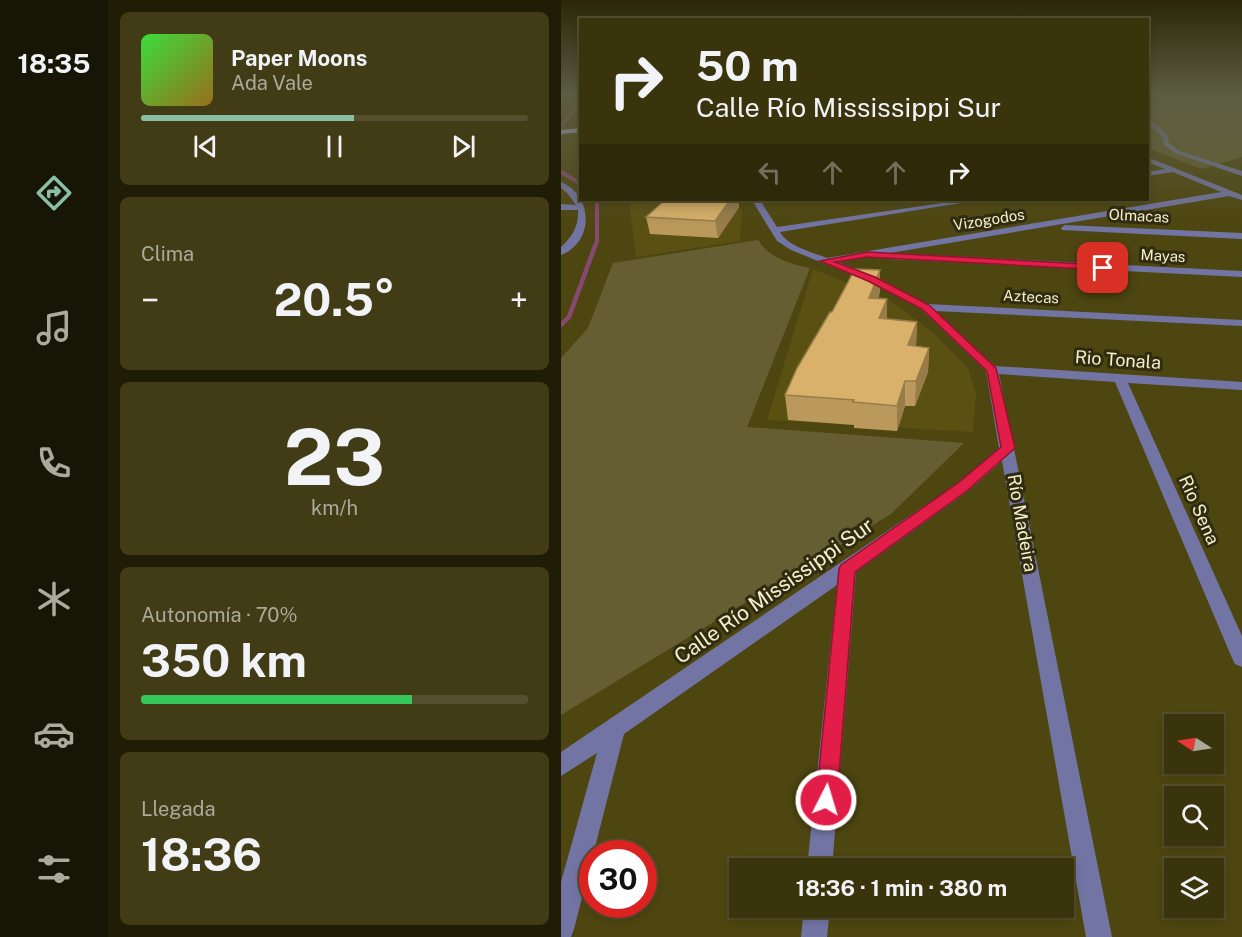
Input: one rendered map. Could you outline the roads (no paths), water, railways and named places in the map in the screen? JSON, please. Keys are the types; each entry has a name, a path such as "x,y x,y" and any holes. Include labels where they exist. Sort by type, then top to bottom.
{"street":[{"path":"1165,139 1166,144 1177,152 1242,174"},
{"path":"1149,160 1242,198"},
{"path":"1149,174 1174,170"},
{"path":"561,184 571,191 582,208 581,227 572,243 561,252"},
{"name":"Vizogodos","path":"824,261 1230,193"},
{"path":"757,201 780,239 794,248 871,279 925,307 992,370"},
{"path":"773,230 969,201"},
{"path":"561,207 582,208"},
{"name":"Olmacas","path":"1035,227 1242,236"},
{"path":"561,243 572,243"},
{"name":"Mayas","path":"867,254 1242,274"},
{"name":"Aztecas","path":"925,307 1242,323"},
{"name":"Rio Tonala","path":"992,370 1242,386"},
{"name":"Río Madeira","path":"992,370 1099,937"},
{"name":"Rio Sena","path":"1120,379 1242,658"},
{"name":"Calle Río Mississippi Sur","path":"561,765 963,487 1008,448"},
{"path":"821,858 847,569"},
{"path":"561,929 615,728"},
{"path":"814,937 816,918"}],"waterway":[{"path":"561,172 579,183"},
{"path":"595,247 597,201"},
{"path":"561,325 569,317 595,246"}]}
